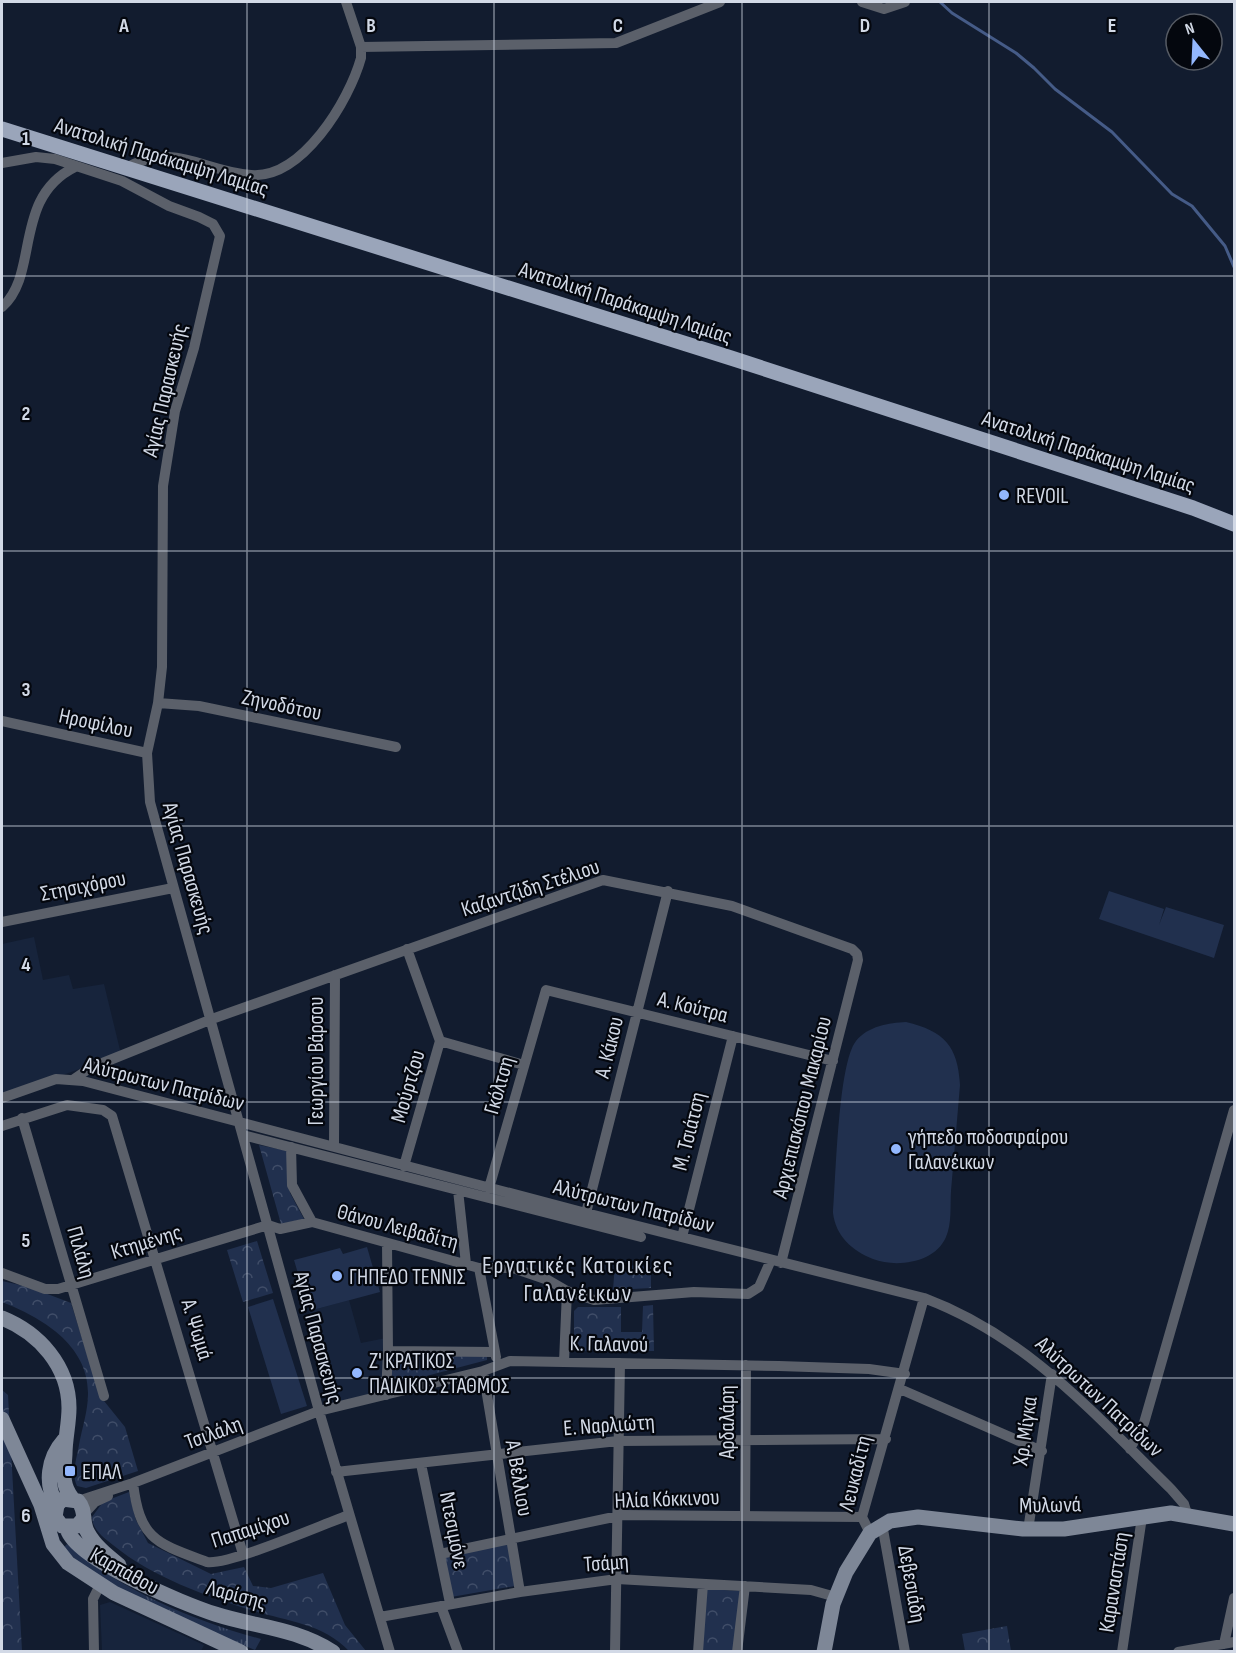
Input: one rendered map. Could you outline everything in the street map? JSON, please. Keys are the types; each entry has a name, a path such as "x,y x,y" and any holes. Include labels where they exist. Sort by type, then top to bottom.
{"main road":[{"name":"Ανατολική Παράκαμψη Λαμίας","path":"2,129 79,164 126,168 730,358 1193,508 1234,524"}],"street":[{"path":"126,168 141,160 161,157 197,161 254,176 278,169 310,148 323,135 360,64 361,47 346,2"},
{"path":"361,47 616,43 720,2"},
{"path":"862,2 884,9 904,2"},
{"path":"2,163 42,157 79,164"},
{"path":"2,307 16,288 29,233 49,185 61,174 79,164"},
{"name":"Αγίας Παρασκευής","path":"79,164 213,224 220,236 192,358 177,400 166,463 162,520 163,644 158,703 147,753 150,802 212,1019 319,1412 390,1652"},
{"name":"Ζηνοδότου","path":"158,703 199,706 396,747"},
{"name":"Ηροφίλου","path":"2,721 147,753"},
{"name":"Καζαντζίδη Στέλιου","path":"74,1079 90,1068 212,1019 603,880 668,891 751,912 852,949 857,954 858,960"},
{"name":"Στησιχόρου","path":"2,922 173,888"},
{"name":"Α. Κάκου","path":"586,1213 668,891"},
{"name":"Μούρτζου","path":"405,1166 440,1041 407,949"},
{"name":"Αρχιεπισκόπου Μακαρίου","path":"776,1261 833,1061 858,960"},
{"name":"Γεωργίου Βάρσου","path":"334,1147 335,975"},
{"name":"Α. Κούτρα","path":"544,992 551,990 833,1061"},
{"name":"Γκόλτση","path":"489,1188 544,992"},
{"name":"Μ. Τσιάτση","path":"682,1237 733,1036"},
{"path":"440,1041 524,1065"},
{"name":"Αλύτρωτων Πατρίδων","path":"2,1098 56,1079 74,1079 586,1213 924,1298 956,1311 1000,1335 1052,1374 1182,1502 1187,1514"},
{"name":"Α. Ψωμά","path":"22,1118 78,1104 103,1110 112,1116 243,1554"},
{"path":"1130,1449 1144,1423 1234,1110"},
{"path":"2,1126 22,1118"},
{"name":"Πιλάλη","path":"22,1118 104,1396"},
{"path":"243,1135 641,1237"},
{"name":"Θάνου Λειβαδίτη","path":"291,1147 292,1185 312,1222"},
{"path":"458,1190 466,1264"},
{"name":"Θάνου Λειβαδίτη","path":"268,1224 280,1229 312,1222 479,1268 513,1268 594,1300 608,1301 694,1292 742,1296 756,1291 776,1261"},
{"name":"Κτημένης","path":"2,1273 45,1289 58,1289 268,1224"},
{"path":"386,1395 387,1243"},
{"path":"479,1268 494,1352 499,1364"},
{"path":"564,1362 567,1291"},
{"name":"Λευκαδίτη","path":"824,1652 836,1597 853,1559 876,1528 862,1517 905,1374 924,1298"},
{"name":"Λαρίσης","path":"2,1318 40,1341 59,1368 68,1400 64,1440 64,1481 80,1508 87,1533 96,1545 130,1575"},
{"path":"388,1351 494,1352"},
{"name":"Κ. Γαλανού","path":"319,1412 483,1371 520,1359 869,1369 905,1374"},
{"path":"615,1652 620,1363"},
{"name":"Αρδαλάρη","path":"745,1516 746,1365"},
{"name":"Α. Βέλλιου","path":"483,1371 495,1455 520,1592"},
{"name":"Χρ. Μίγκα","path":"1028,1530 1042,1451 1052,1374"},
{"path":"900,1389 1042,1451"},
{"name":"Τσιλάλη","path":"80,1508 119,1488 319,1412"},
{"name":"Καρπάθου","path":"2,1419 54,1517 68,1563 100,1585 241,1652"},
{"name":"Ε. Ναρλιώτη","path":"336,1472 618,1441 747,1438 886,1439"},
{"name":"Λαρίσης","path":"64,1440 55,1450 50,1470 54,1517 73,1542 86,1553 103,1564 202,1609 297,1634 333,1652"},
{"name":"Ντεσιμόνε","path":"421,1464 440,1554 446,1605 458,1652"},
{"name":"Παπαμίχου","path":"133,1483 141,1524 153,1538 207,1562 215,1563 243,1554 349,1515"},
{"path":"63,1499 80,1508 77,1526 54,1517 63,1499"},
{"name":"Μυλωνά","path":"876,1528 912,1517 1028,1530 1073,1528 1142,1517 1187,1514 1234,1524"},
{"name":"Ηλία Κόκκινου","path":"440,1554 617,1517 862,1517"},
{"name":"Καραναστάση","path":"1122,1652 1142,1517"},
{"name":"Δεβεσιάδη","path":"876,1528 905,1652"},
{"name":"Τσάμη","path":"380,1617 520,1592 617,1579 819,1591 836,1597"},
{"path":"698,1652 703,1584"},
{"path":"94,1652 93,1599 100,1585"},
{"path":"737,1652 745,1586"},
{"path":"1178,1652 1229,1643 1234,1598"}],"shaded area":[{"path":"34,937 43,980 69,975 73,989 104,984 121,1054 2,1097 2,944"},
{"name":"Ζ' ΚΡΑΤΙΚΟΣ ΠΑΙΔΙΚΟΣ ΣΤΑΘΜΟΣ","path":"349,1300 361,1343 386,1338 387,1394 336,1403 309,1311"},
{"path":"110,1602 204,1645 201,1651 102,1651 100,1605"}],"green space":[{"path":"1109,891 1164,909 1159,925 1166,907 1224,925 1214,958 1099,919"},
{"name":"γήπεδο ποδοσφαίρου Γαλανέικων","path":"906,1022 930,1030 946,1042 956,1060 960,1085 948,1232 941,1246 933,1253 914,1261 893,1263 873,1259 851,1247 837,1229 833,1213 842,1096 850,1054 856,1041 866,1032 886,1024"},
{"path":"259,1145 288,1151 290,1193 304,1219 281,1224"},
{"path":"257,1241 273,1293 243,1302 227,1250"},
{"name":"ΓΗΠΕΔΟ ΤΕΝΝΙΣ","path":"367,1247 380,1292 309,1311 294,1260 340,1248 343,1254"},
{"path":"615,1264 651,1267 651,1288 613,1290"},
{"path":"2,1281 29,1287 71,1303 100,1396 125,1427 138,1471 86,1488 77,1486 74,1471 87,1407 86,1377 72,1347 60,1335 32,1316 2,1302"},
{"path":"273,1299 307,1406 281,1414 248,1307"},
{"path":"653,1305 654,1351 574,1351 574,1311 578,1307 621,1307 621,1332 642,1332 643,1306"},
{"path":"395,1354 487,1355 487,1360 392,1385 389,1384 389,1359"},
{"path":"2,1390 8,1395 22,1651 2,1651"},
{"path":"129,1492 136,1520 148,1543 211,1574 244,1567 253,1586 271,1588 323,1573 345,1625 366,1651 349,1651 317,1629 199,1592 162,1576 128,1556 99,1533 92,1517 103,1502"},
{"path":"508,1543 515,1586 451,1597 444,1555"},
{"path":"67,1544 110,1575 159,1602 210,1623 261,1639 255,1650 152,1607 101,1579 64,1547"},
{"path":"707,1589 740,1591 734,1651 702,1652"},
{"path":"1007,1626 1011,1651 965,1651 962,1634"}],"waterway":[{"path":"940,2 952,13 1016,53 1055,89 1112,132 1172,194 1192,206 1225,246 1234,267"}],"place":[{"name":"REVOIL","path":"1004,495"},
{"name":"γήπεδο ποδοσφαίρου Γαλανέικων","path":"896,1149"},
{"name":"ΓΗΠΕΔΟ ΤΕΝΝΙΣ","path":"337,1276"},
{"name":"Ζ' ΚΡΑΤΙΚΟΣ ΠΑΙΔΙΚΟΣ ΣΤΑΘΜΟΣ","path":"357,1373"},
{"name":"ΕΠΑΛ","path":"70,1471"}],"district":[{"name":"Εργατικές Κατοικίες Γαλανέικων","path":"578,1279"}]}
